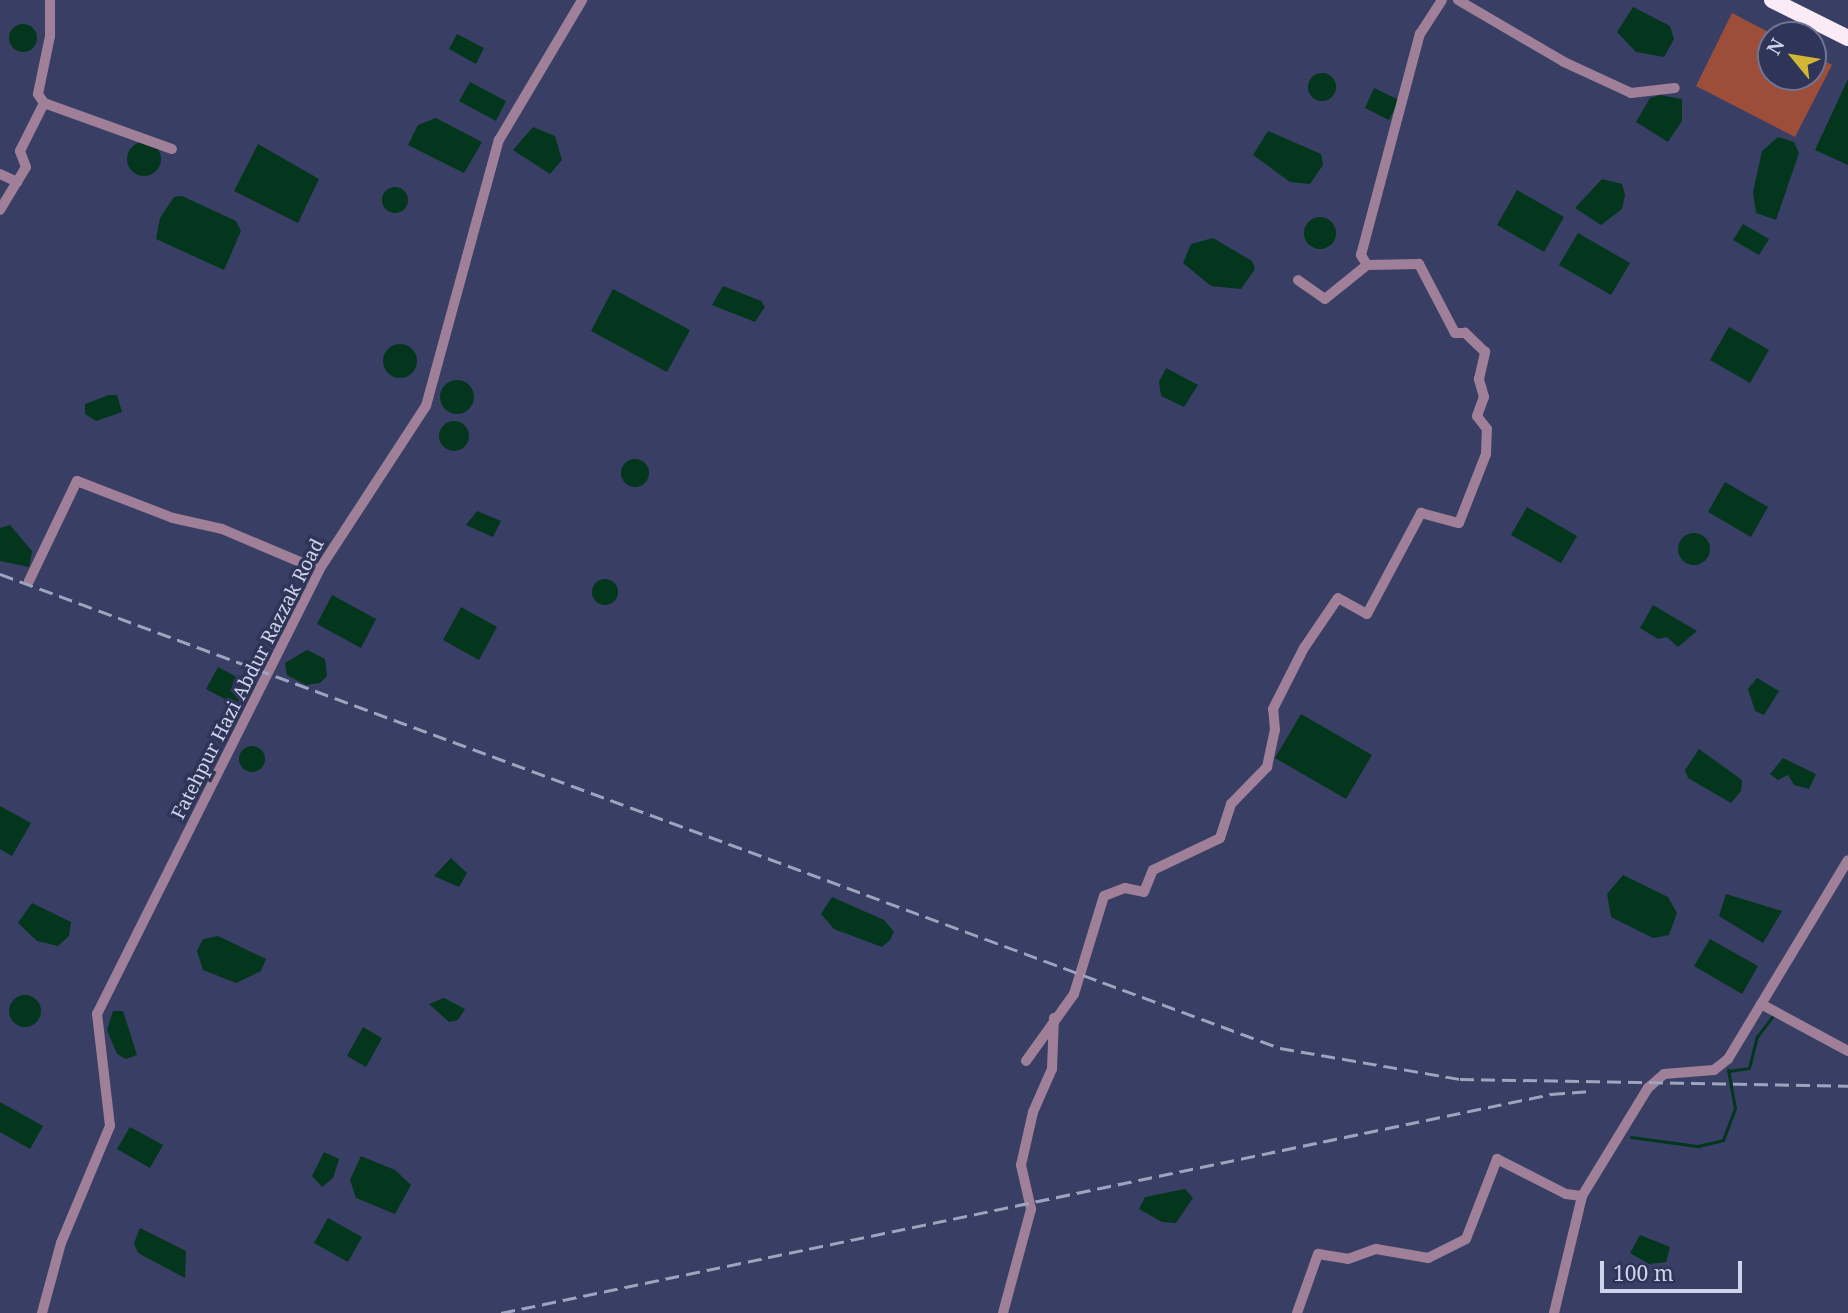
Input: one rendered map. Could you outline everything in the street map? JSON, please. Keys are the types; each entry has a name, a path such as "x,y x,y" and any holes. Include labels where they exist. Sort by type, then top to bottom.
{"highway":[{"path":"1772,0 1848,38"},
{"path":"1790,0 1848,30"}],"street":[{"path":"50,0 50,36 38,94 44,103 172,149"},
{"name":"Fatehpur Hazi Abdur Razzak Road","path":"42,1313 61,1243 110,1126 97,1014 319,570 426,406 499,140 582,0"},
{"path":"1367,265 1361,255 1420,34 1442,0"},
{"path":"1458,0 1564,62 1631,93 1675,88"},
{"path":"0,210 26,167 20,151 44,103"},
{"path":"0,174 17,182"},
{"path":"1026,1061 1054,1016 1074,993 1104,896 1125,888 1144,892 1153,870 1220,838 1231,804 1267,767 1275,730 1273,709 1304,648 1338,598 1367,614 1421,513 1459,523 1486,453 1487,429 1477,416 1484,397 1479,379 1485,352 1465,333 1455,333 1419,264 1367,265 1325,299 1298,280"},
{"path":"29,581 77,481 173,518 222,529 319,570"},
{"path":"1555,1313 1582,1196 1656,1077 1714,1070 1728,1059 1848,860"},
{"path":"1761,1004 1848,1051"},
{"path":"1003,1313 1031,1209 1021,1164 1033,1112 1052,1069 1054,1016"},
{"path":"1297,1313 1318,1254 1348,1259 1376,1249 1428,1258 1466,1239 1497,1159 1566,1194 1582,1196"}],"shaded area":[{"path":"1633,7 1670,26 1674,39 1664,57 1636,52 1617,32"},
{"path":"1732,13 1757,26 1757,91 1819,91 1795,137 1696,86"},
{"path":"23,24 33,28 37,38 33,48 23,52 13,48 9,38 13,28"},
{"path":"457,34 484,48 476,64 449,49"},
{"path":"1827,62 1832,65 1827,75"},
{"path":"1322,73 1332,77 1336,87 1332,97 1322,101 1312,97 1308,87 1312,77"},
{"path":"1848,79 1848,165 1815,150"},
{"path":"470,82 506,101 496,121 459,101"},
{"path":"1374,88 1399,100 1389,120 1365,108"},
{"path":"1660,95 1682,99 1682,121 1668,142 1636,122 1650,98"},
{"path":"436,118 482,142 464,173 408,145 418,125"},
{"path":"533,127 555,136 562,160 550,174 513,150"},
{"path":"1268,131 1321,154 1323,165 1310,184 1290,182 1253,155"},
{"path":"1778,137 1794,142 1799,153 1776,220 1756,213 1753,192 1762,151"},
{"path":"144,142 156,147 161,159 156,171 144,176 132,171 127,159 132,147"},
{"path":"258,144 319,179 298,223 234,191"},
{"path":"1602,179 1622,184 1625,195 1622,209 1601,225 1575,208"},
{"path":"395,187 404,191 408,200 404,209 395,213 386,209 382,200 386,191"},
{"path":"1517,190 1564,217 1544,252 1497,225"},
{"path":"182,196 236,221 241,231 224,270 156,239 160,218 174,197"},
{"path":"1320,217 1332,221 1336,233 1332,245 1320,249 1308,245 1304,233 1308,221"},
{"path":"1743,224 1769,239 1759,255 1733,240"},
{"path":"1578,233 1630,263 1611,295 1559,265"},
{"path":"1213,238 1252,261 1255,269 1241,289 1211,286 1183,263 1191,244"},
{"path":"723,286 761,301 765,307 755,322 712,305"},
{"path":"613,289 690,330 667,372 591,331"},
{"path":"1729,327 1769,350 1750,383 1710,360"},
{"path":"400,344 412,349 417,361 412,373 400,378 388,373 383,361 388,349"},
{"path":"1166,368 1198,385 1184,407 1161,396 1159,382"},
{"path":"457,380 469,385 474,397 469,409 457,414 445,409 440,397 445,385"},
{"path":"109,395 117,395 122,412 96,421 85,414 85,404"},
{"path":"454,421 460,422 468,430 468,442 460,450 454,451 448,450 440,442 439,436 440,430 448,422"},
{"path":"635,459 645,463 649,473 645,483 635,487 625,483 621,473 625,463"},
{"path":"1725,482 1768,507 1751,537 1708,512"},
{"path":"1527,507 1577,536 1561,563 1511,535"},
{"path":"477,511 501,521 493,537 466,525"},
{"path":"10,525 32,551 29,567 0,561 0,528"},
{"path":"1694,533 1705,538 1710,549 1705,560 1694,565 1683,560 1678,549 1683,538"},
{"path":"605,579 614,583 618,592 614,601 605,605 596,601 592,592 596,583"},
{"path":"332,595 376,619 361,648 317,624"},
{"path":"1653,605 1697,631 1678,647 1667,637 1658,639 1640,628"},
{"path":"461,607 497,627 479,660 443,640"},
{"path":"307,650 325,659 327,676 320,683 306,685 287,675 285,663"},
{"path":"218,667 248,683 236,705 206,689"},
{"path":"1757,678 1779,691 1764,715 1755,711 1748,689"},
{"path":"1301,714 1372,755 1346,799 1275,758"},
{"path":"252,746 261,750 265,759 261,768 252,772 243,768 239,759 243,750"},
{"path":"1699,749 1742,780 1741,791 1731,803 1688,778 1685,770"},
{"path":"1783,758 1816,774 1809,789 1794,785 1788,775 1778,780 1770,774"},
{"path":"0,806 31,823 12,856 0,849"},
{"path":"451,858 467,873 459,887 434,876"},
{"path":"1623,875 1668,897 1677,913 1669,935 1653,938 1611,917 1607,894"},
{"path":"1726,894 1782,911 1763,943 1719,916"},
{"path":"832,897 884,920 894,932 890,940 882,947 834,929 821,914"},
{"path":"32,903 71,922 69,936 58,946 37,941 18,923"},
{"path":"218,936 266,959 261,971 236,983 203,970 197,951 203,939"},
{"path":"1710,939 1758,966 1742,994 1694,966"},
{"path":"25,995 36,1000 41,1011 36,1022 25,1027 14,1022 9,1011 14,1000"},
{"path":"444,998 465,1009 458,1020 449,1022 429,1004"},
{"path":"113,1011 123,1011 137,1055 126,1059 117,1054 107,1030"},
{"path":"363,1027 382,1038 366,1067 347,1056"},
{"path":"0,1102 43,1126 30,1149 0,1132"},
{"path":"130,1127 163,1145 150,1168 117,1149"},
{"path":"324,1152 339,1159 333,1178 322,1187 312,1176"},
{"path":"361,1156 395,1170 411,1185 395,1214 356,1198 350,1180"},
{"path":"1185,1189 1193,1198 1176,1223 1162,1222 1139,1209 1145,1197"},
{"path":"328,1218 362,1237 348,1262 314,1243"},
{"path":"140,1228 186,1251 185,1278 138,1253 134,1243"},
{"path":"1640,1235 1670,1247 1666,1262 1649,1264 1630,1253"}],"waterway":[{"path":"1631,1137 1698,1146 1723,1140 1735,1109 1728,1071 1749,1068 1757,1037 1773,1016"}],"railway":[{"path":"0,574 1280,1048 1460,1079 1848,1086"},
{"path":"501,1313 1551,1094 1591,1091"}]}
